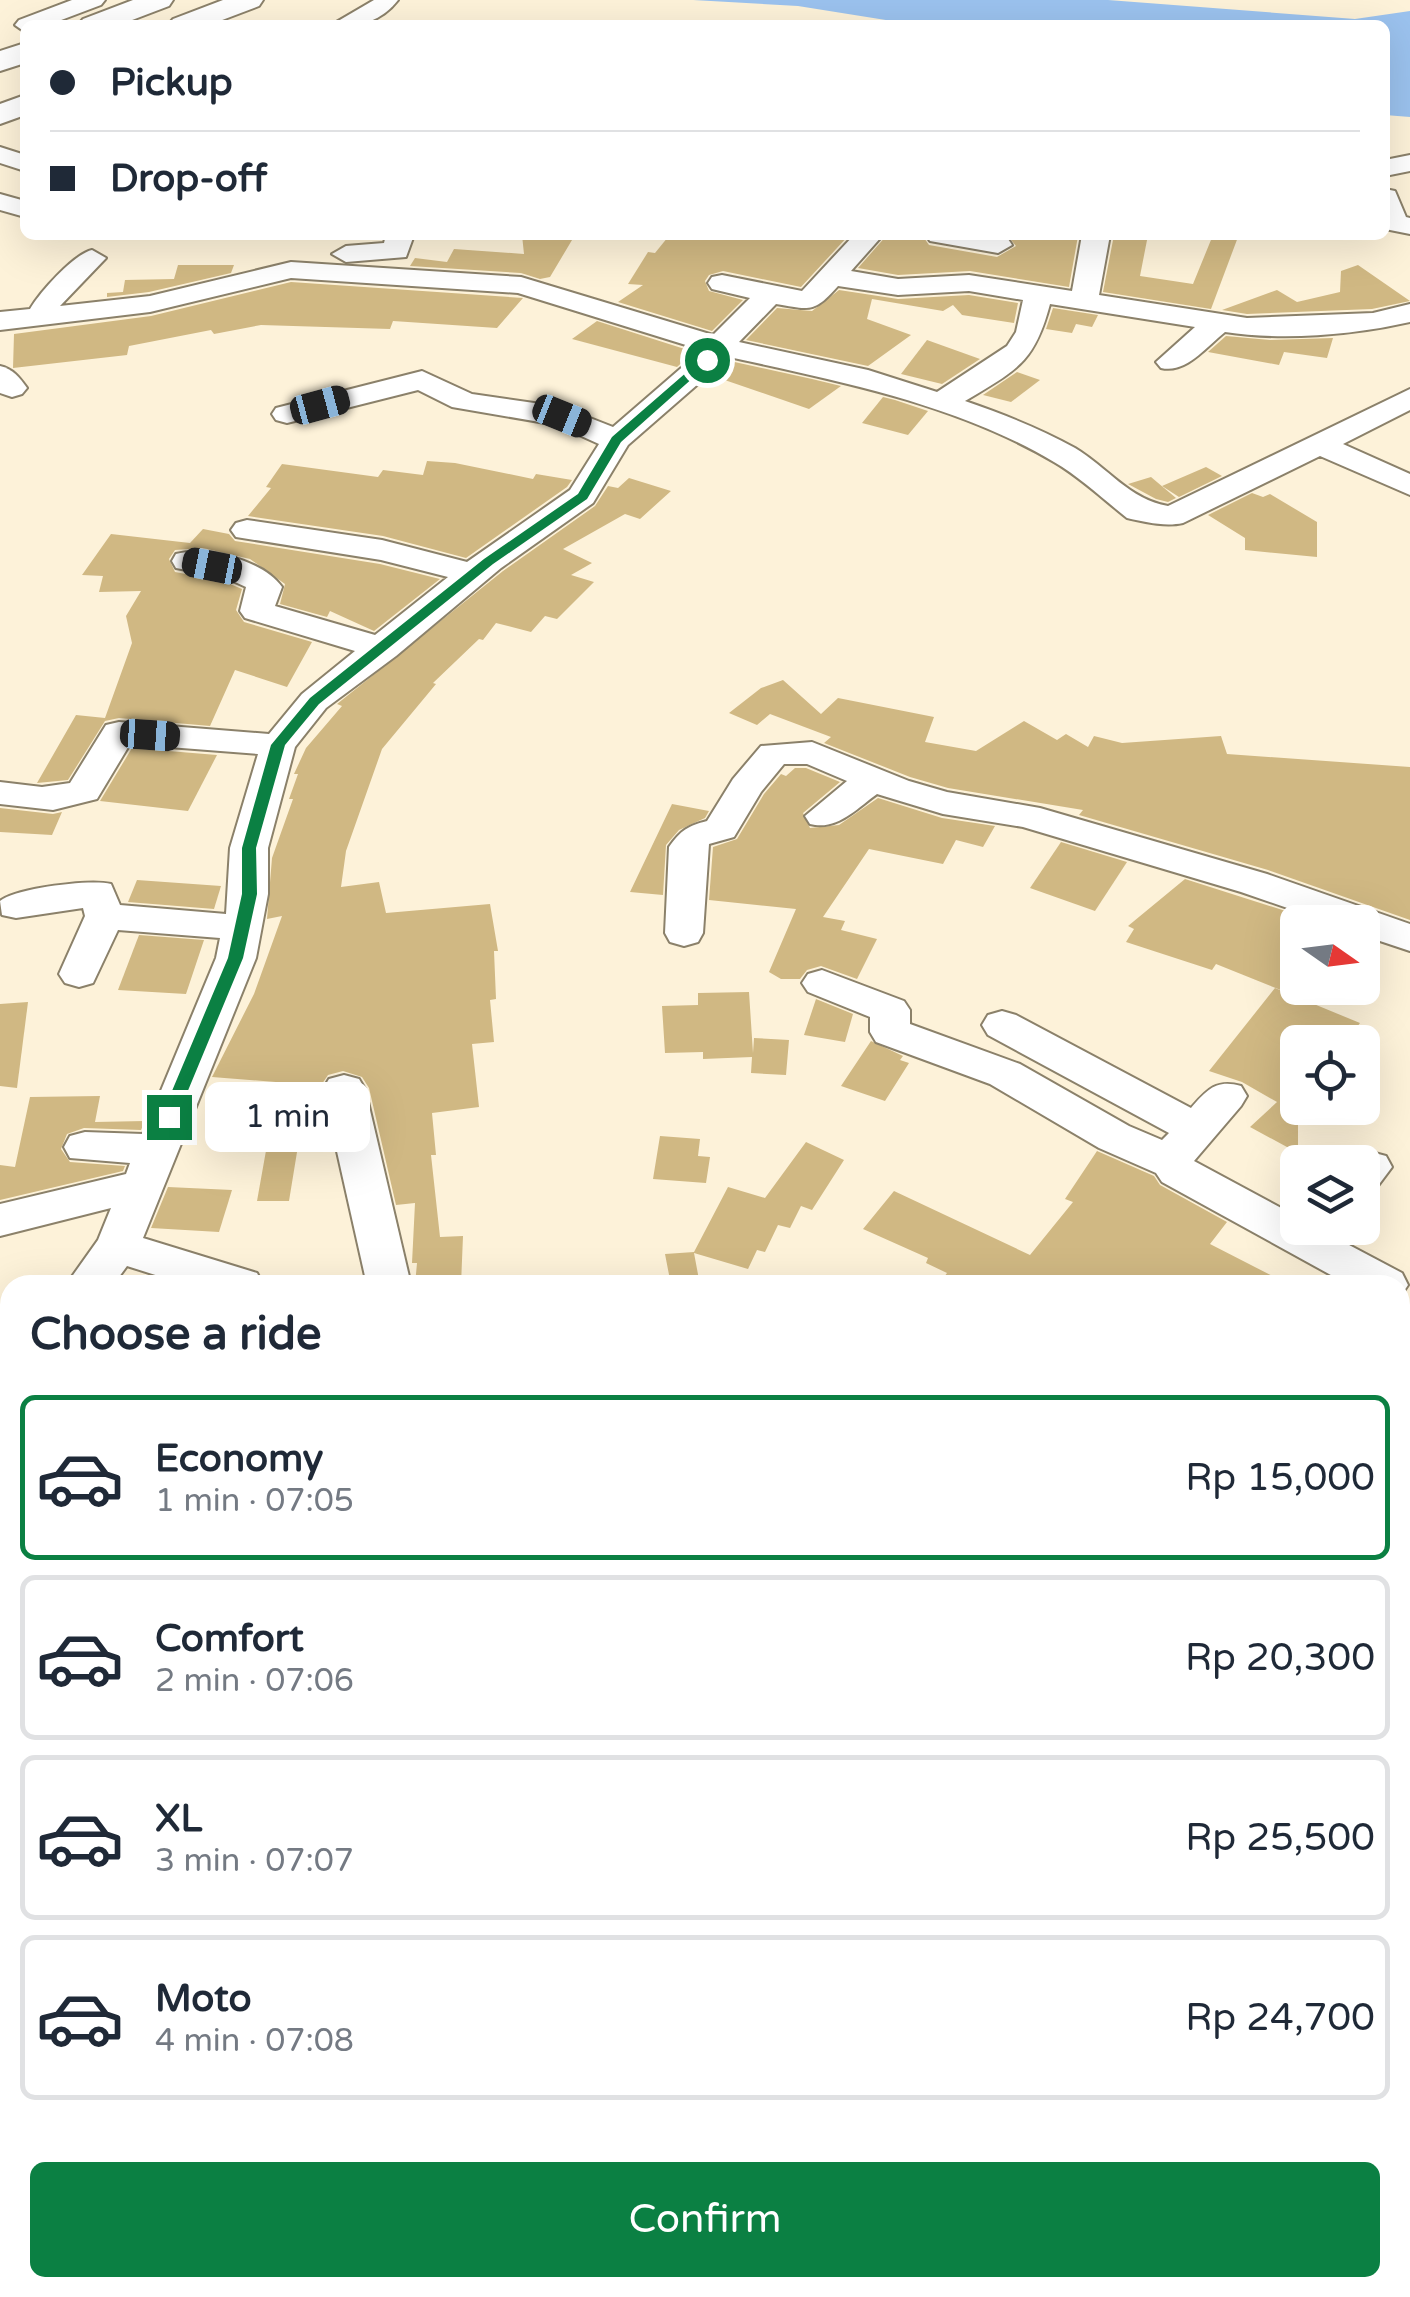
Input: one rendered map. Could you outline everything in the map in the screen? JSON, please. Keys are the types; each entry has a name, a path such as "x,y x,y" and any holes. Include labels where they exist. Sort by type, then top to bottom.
{"main road":[{"path":"114,9 159,0"},
{"path":"114,9 204,0"},
{"path":"201,20 261,3"},
{"path":"232,20 261,3"}],"street":[{"path":"354,20 380,9 386,0"},
{"path":"54,20 114,9"},
{"path":"0,179 18,200"},
{"path":"1390,210 1394,222 1410,226"},
{"path":"0,322 150,304 298,257 394,252 398,240"},
{"path":"722,283 809,301 865,240"},
{"path":"969,240 998,245"},
{"path":"1084,300 1095,240"},
{"path":"491,282 508,253"},
{"path":"298,257 537,289 721,347 823,367 941,403 1035,438 1148,515 1172,516 1268,473 1317,443 1410,398"},
{"path":"42,315 49,300 78,277 92,258"},
{"path":"833,277 898,286 951,281 1256,327 1350,323 1410,313"},
{"path":"96,1275 117,1247 236,958 250,894 249,848 278,745 314,701 475,574 582,496 611,450 721,347 770,294"},
{"path":"941,403 1013,356 1030,331 1030,313 1040,294"},
{"path":"1171,362 1218,323"},
{"path":"287,414 422,380 464,401 562,416 611,450"},
{"path":"1317,443 1410,486"},
{"path":"247,530 382,550 475,574"},
{"path":"188,561 235,570 262,582 265,587 258,611 384,649"},
{"path":"684,933 688,847 696,836 721,830 746,786 774,754 794,722"},
{"path":"0,794 48,799 84,790 118,733 278,745"},
{"path":"774,754 812,753 874,780 943,803 1028,816 1196,866 1410,938"},
{"path":"823,816 874,780"},
{"path":"16,906 98,893 104,916 79,974"},
{"path":"104,916 244,928"},
{"path":"822,983 890,1010 890,1032 1005,1074 1114,1137 1184,1146"},
{"path":"1002,1025 1184,1146"},
{"path":"344,1089 387,1275"},
{"path":"1226,1096 1184,1146 1177,1170 1280,1220"},
{"path":"85,1147 147,1168"},
{"path":"0,1220 147,1168"},
{"path":"1325,1245 1371,1275"},
{"path":"117,1247 208,1275"}],"water":[{"path":"693,0 1108,0 1355,19 1410,11 1410,117 1390,115 1390,20 886,20 798,6"}],"building":[{"path":"523,240 572,240 550,277 540,279 521,273 410,266 415,258 447,262 454,249 524,254"},
{"path":"666,240 844,240 801,287 723,271 709,275 705,281 709,291 743,300 712,331 618,302 643,285 628,284 648,252 655,253"},
{"path":"883,240 926,240 929,245 997,257 1016,246 1011,240 1077,240 1069,287 970,271 898,275 858,268"},
{"path":"1113,240 1147,240 1140,276 1193,284 1211,240 1237,240 1211,309 1103,292"},
{"path":"178,265 234,265 231,273 149,292 107,297 107,293 123,292 125,280 174,279"},
{"path":"1358,265 1410,301 1372,309 1247,314 1222,310 1277,290 1297,302 1340,292 1341,271"},
{"path":"291,282 523,298 497,328 393,321 390,329 261,325 129,346 127,355 13,368 14,334 151,316"},
{"path":"839,290 898,299 969,295 1018,303 1014,323 962,315 953,305 943,311 872,299 867,319 911,335 868,366 746,340 777,308 812,311"},
{"path":"1053,308 1098,315 1092,327 1076,324 1072,333 1046,329"},
{"path":"597,321 694,352 677,367 572,339"},
{"path":"1226,336 1270,340 1333,338 1327,358 1284,352 1279,365 1208,352"},
{"path":"927,340 980,359 942,384 901,374"},
{"path":"730,361 841,386 809,409 713,376"},
{"path":"1017,372 1040,380 1011,402 983,395"},
{"path":"883,397 928,411 908,435 862,423"},
{"path":"427,461 533,479 536,474 572,480 466,558 383,536 248,516 271,488 266,487 282,464 378,477 383,470 423,475"},
{"path":"1206,467 1222,476 1179,497 1162,486"},
{"path":"1151,477 1176,498 1168,502 1156,499 1128,484"},
{"path":"629,478 671,491 640,519 625,514 563,549 592,563 571,575 594,582 557,619 545,616 531,632 496,623 483,640 479,639 433,683 436,684 382,749 346,851 341,887 379,882 386,913 490,904 498,951 494,951 496,999 490,1000 494,1042 472,1044 479,1107 432,1113 436,1155 431,1155 440,1237 463,1236 461,1275 416,1275 417,1263 412,1263 415,1203 396,1205 369,1088 362,1077 343,1071 328,1075 320,1087 332,1146 298,1146 289,1201 257,1201 272,1117 312,1116 313,1085 212,1077 254,994 282,916 267,919 272,858 293,799 289,799 298,774 294,774 306,748 342,706 337,704 503,571 595,506 608,486 618,488"},
{"path":"1252,493 1263,497 1270,494 1317,522 1317,557 1245,550 1245,538 1208,515"},
{"path":"203,529 229,534 235,541 380,564 440,579 374,631 330,611 327,617 280,604 285,584 250,559 203,548 175,550 169,559 175,572 223,581 242,589 236,610 244,622 312,642 287,687 235,670 210,726 119,718 105,721 68,780 37,783 76,715 105,718 132,643 126,616 141,591 99,592 103,576 82,575 111,534 190,543"},
{"path":"783,680 821,714 838,698 934,717 925,742 976,751 1024,721 1057,740 1066,734 1088,747 1094,736 1122,743 1221,736 1227,754 1410,767 1410,920 1380,909 1380,905 1367,905 1268,870 1079,815 1083,810 948,788 910,777 824,743 831,737 770,714 757,725 729,713 761,688"},
{"path":"132,748 217,755 188,811 100,801"},
{"path":"795,768 806,768 840,782 803,813 810,828 839,825 878,798 942,818 995,826 983,847 956,840 943,864 869,849 823,917 845,921 841,930 877,939 857,979 821,966 807,970 800,979 781,979 769,972 796,909 709,900 713,847 737,839 764,794 781,774 786,776"},
{"path":"672,804 709,811 705,818 679,830 666,845 663,895 630,892"},
{"path":"0,808 62,812 52,835 0,832"},
{"path":"1061,842 1127,862 1095,911 1030,888"},
{"path":"1185,879 1280,909 1280,990 1216,964 1212,970 1126,942 1134,929 1128,926"},
{"path":"137,880 221,886 214,909 128,902"},
{"path":"139,935 204,940 186,994 118,990"},
{"path":"1275,988 1280,990 1280,1005 1316,1005 1360,1023 1280,1025 1280,1125 1298,1125 1298,1145 1283,1145 1250,1127 1277,1102 1242,1082 1209,1071"},
{"path":"749,992 753,1053 754,1038 789,1040 786,1075 751,1073 752,1057 703,1059 703,1052 665,1053 662,1006 698,1005 698,993"},
{"path":"816,999 853,1014 845,1042 804,1035"},
{"path":"28,1002 17,1088 0,1086 0,1004"},
{"path":"871,1041 903,1056 900,1060 909,1063 885,1101 841,1086"},
{"path":"100,1096 95,1122 145,1121 141,1130 84,1128 67,1134 61,1149 70,1162 125,1166 123,1171 0,1200 0,1165 15,1167 30,1097"},
{"path":"660,1136 700,1139 698,1156 710,1157 706,1183 653,1179"},
{"path":"806,1142 844,1160 812,1210 801,1206 790,1228 778,1225 765,1252 757,1250 748,1269 694,1253 698,1275 669,1275 665,1254 694,1252 728,1187 765,1198"},
{"path":"1097,1151 1154,1176 1160,1185 1227,1222 1210,1244 1270,1275 946,1275 926,1263 928,1258 863,1229 894,1191 1030,1255 1073,1202 1065,1199"},
{"path":"168,1187 232,1190 219,1232 151,1228"}],"route":[{"path":"169,1117 236,958 250,894 249,848 256,818 278,745 294,722 314,701 489,562 546,519 574,504 588,490 616,440 707,360"}]}
